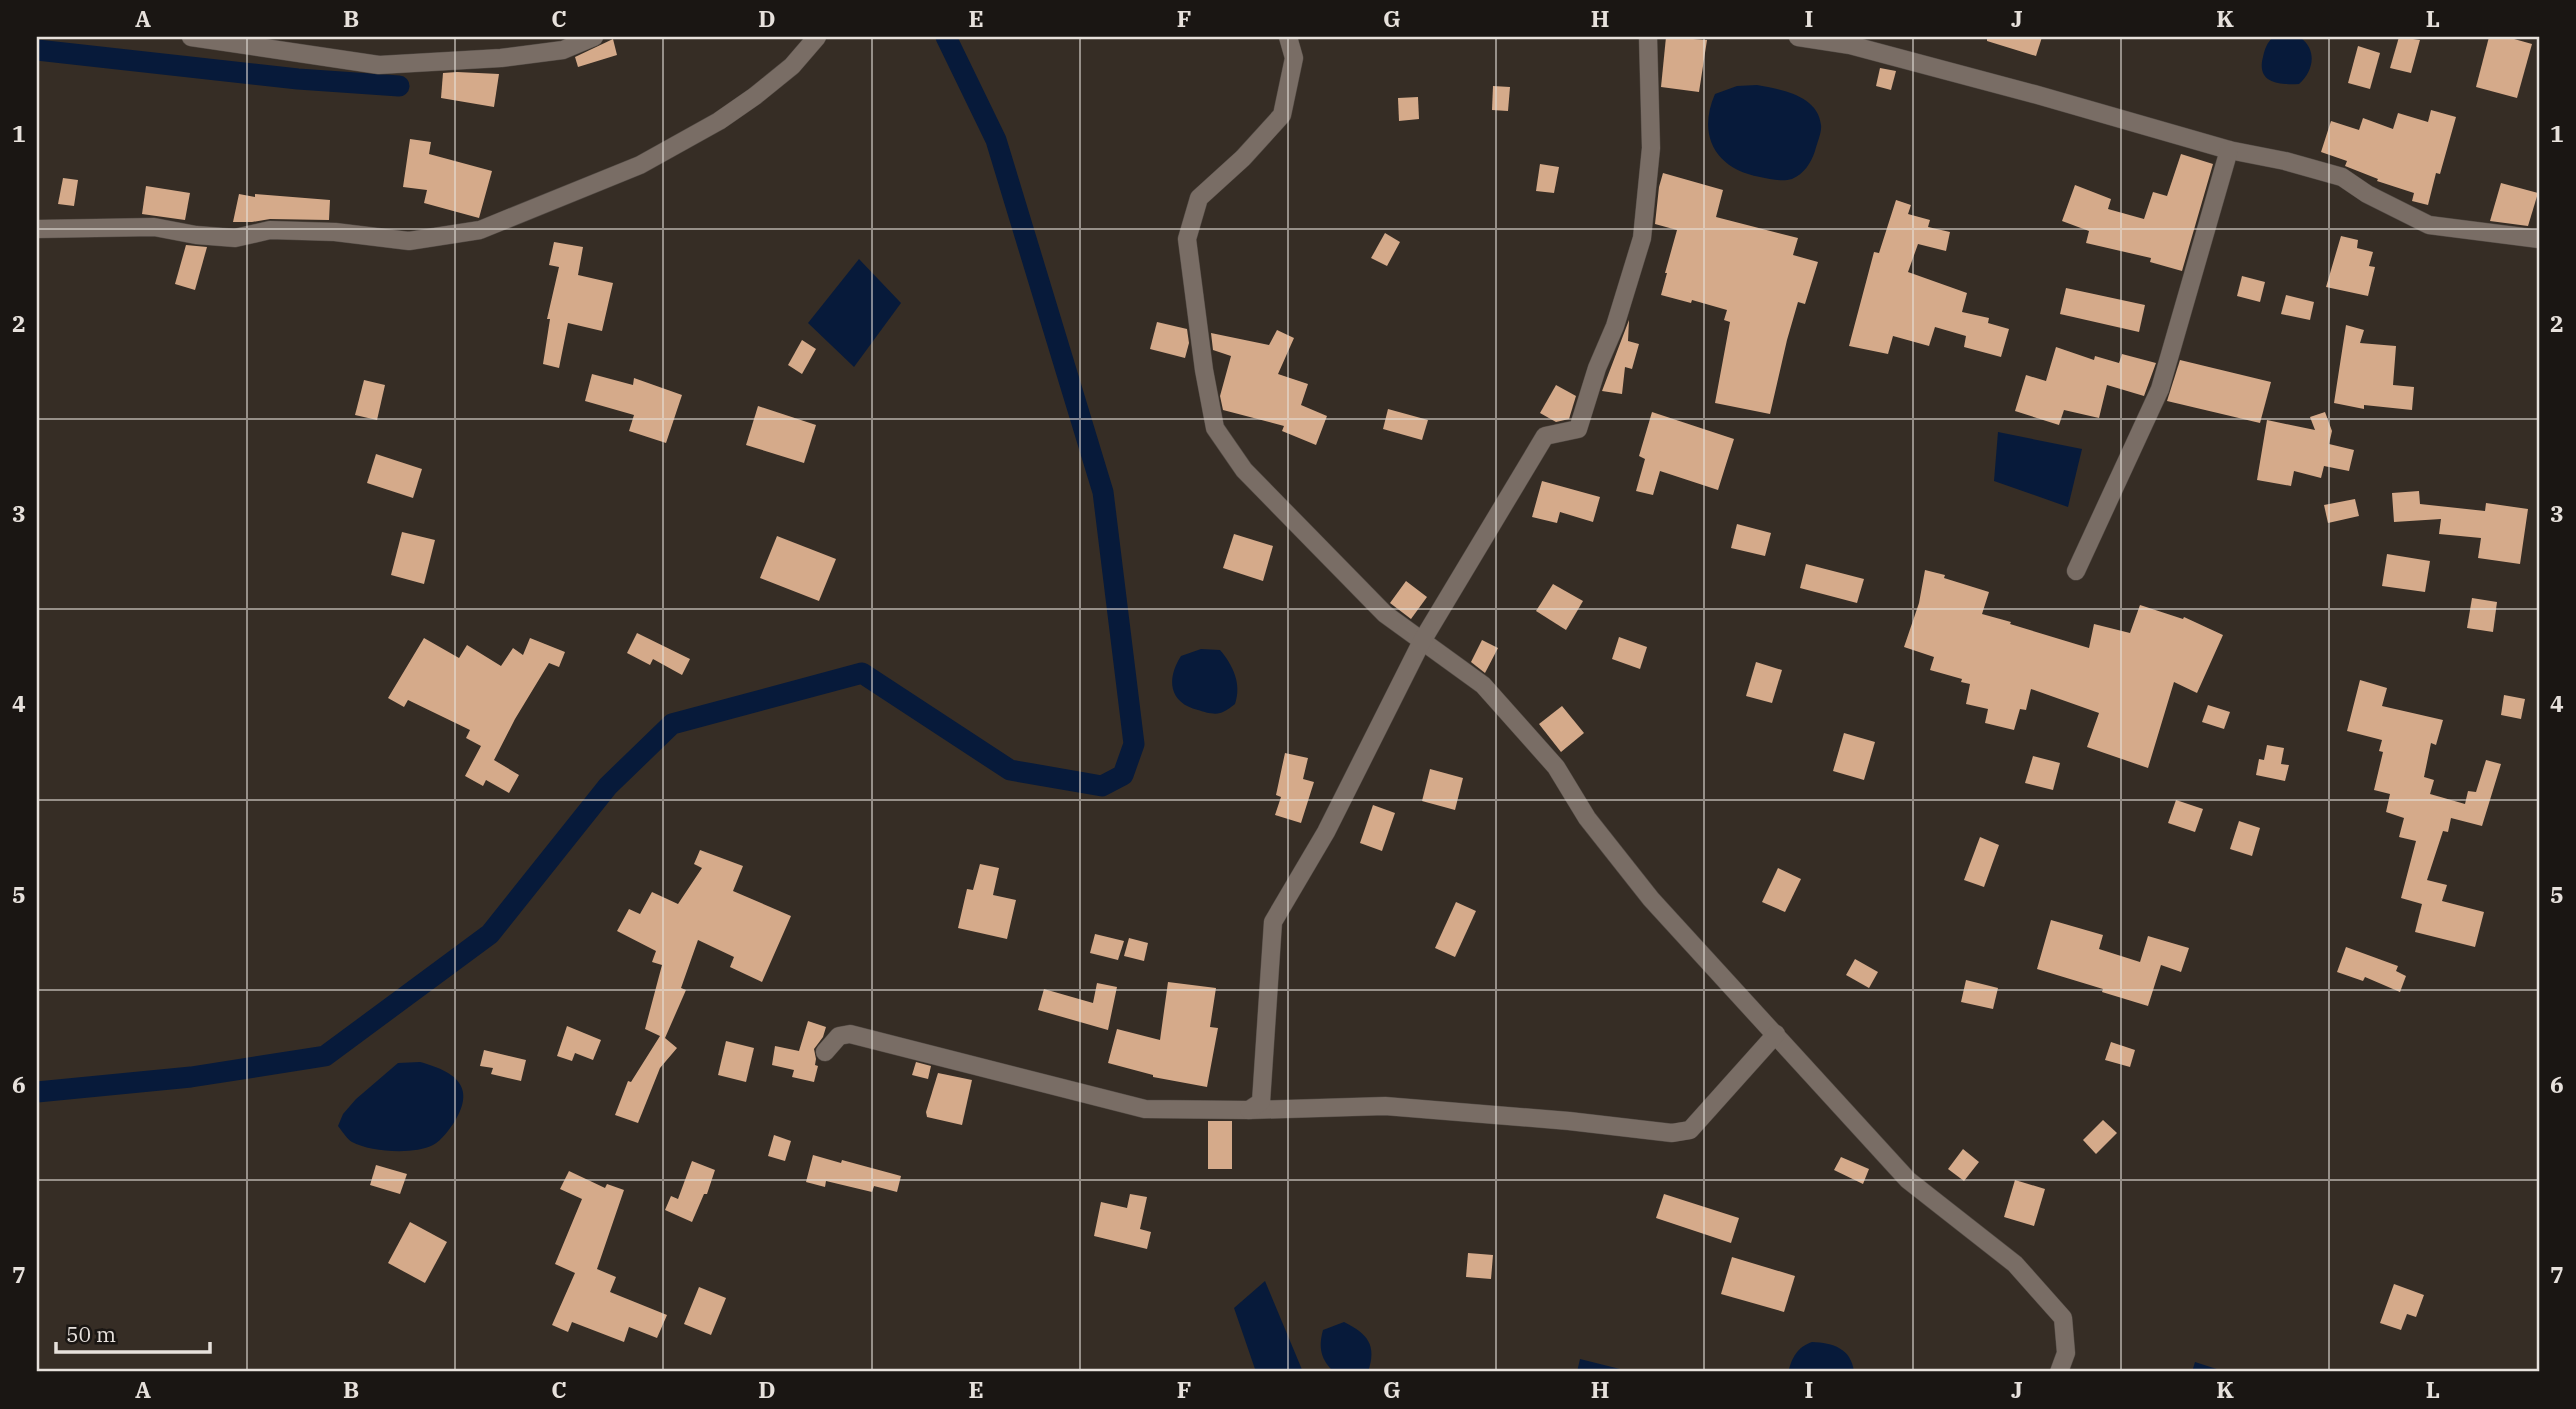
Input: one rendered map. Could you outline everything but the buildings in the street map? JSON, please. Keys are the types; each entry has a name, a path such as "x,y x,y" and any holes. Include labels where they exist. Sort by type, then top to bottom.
{"street":[{"path":"191,37 379,65 501,58 563,50 594,37"},
{"path":"37,229 154,228 210,237 235,237 270,230 335,233 409,242 480,230 640,164 719,121 792,66 817,37"},
{"path":"1288,37 1294,58 1282,115 1243,158 1199,198 1187,239 1215,428 1244,470 1385,614 1483,685 1556,767 1587,818 1651,899 1908,1180 2015,1264 2063,1318 2066,1353 2059,1372"},
{"path":"1250,1110 1261,1102 1273,922 1326,832 1422,641 1545,436 1578,429 1597,368 1615,326 1642,238 1651,148 1648,37"},
{"path":"1798,37 1850,45 2229,150 2285,161 2342,177 2367,194 2429,225 2539,239"},
{"path":"2076,571 2160,389 2229,150"},
{"path":"825,1052 839,1036 850,1034 1145,1109 1250,1110 1385,1106 1569,1121 1672,1133 1690,1130 1776,1034"}],"water":[{"path":"2273,37 2301,38 2310,48 2312,61 2308,73 2299,84 2271,81 2263,72 2265,51"},
{"path":"1757,85 1797,95 1813,107 1818,115 1821,131 1813,155 1803,171 1792,179 1780,180 1744,173 1721,158 1709,136 1710,109 1715,94 1737,86"},
{"path":"859,259 901,303 854,367 808,323"},
{"path":"1998,432 2082,449 2068,507 1994,481"},
{"path":"1201,649 1220,650 1229,662 1237,682 1235,704 1215,714 1188,707 1176,696 1173,689 1173,673 1181,656"},
{"path":"420,1062 451,1075 462,1089 461,1108 445,1134 433,1145 404,1151 370,1148 350,1141 338,1126 343,1114 356,1099 398,1063"},
{"path":"1265,1281 1303,1372 1256,1372 1234,1308"},
{"path":"1344,1322 1365,1336 1371,1347 1368,1372 1334,1372 1323,1358 1323,1330"},
{"path":"1812,1342 1840,1348 1849,1357 1854,1372 1788,1372 1796,1354"},
{"path":"1580,1359 1632,1372 1577,1372"},
{"path":"2195,1362 2226,1372 2192,1372"}],"waterway":[{"path":"37,1092 191,1077 325,1056 490,934 608,786 672,724 862,673 1010,770 1102,786 1123,775 1134,744 1103,492 996,140 946,37"},
{"path":"37,50 298,79 399,86"}]}
